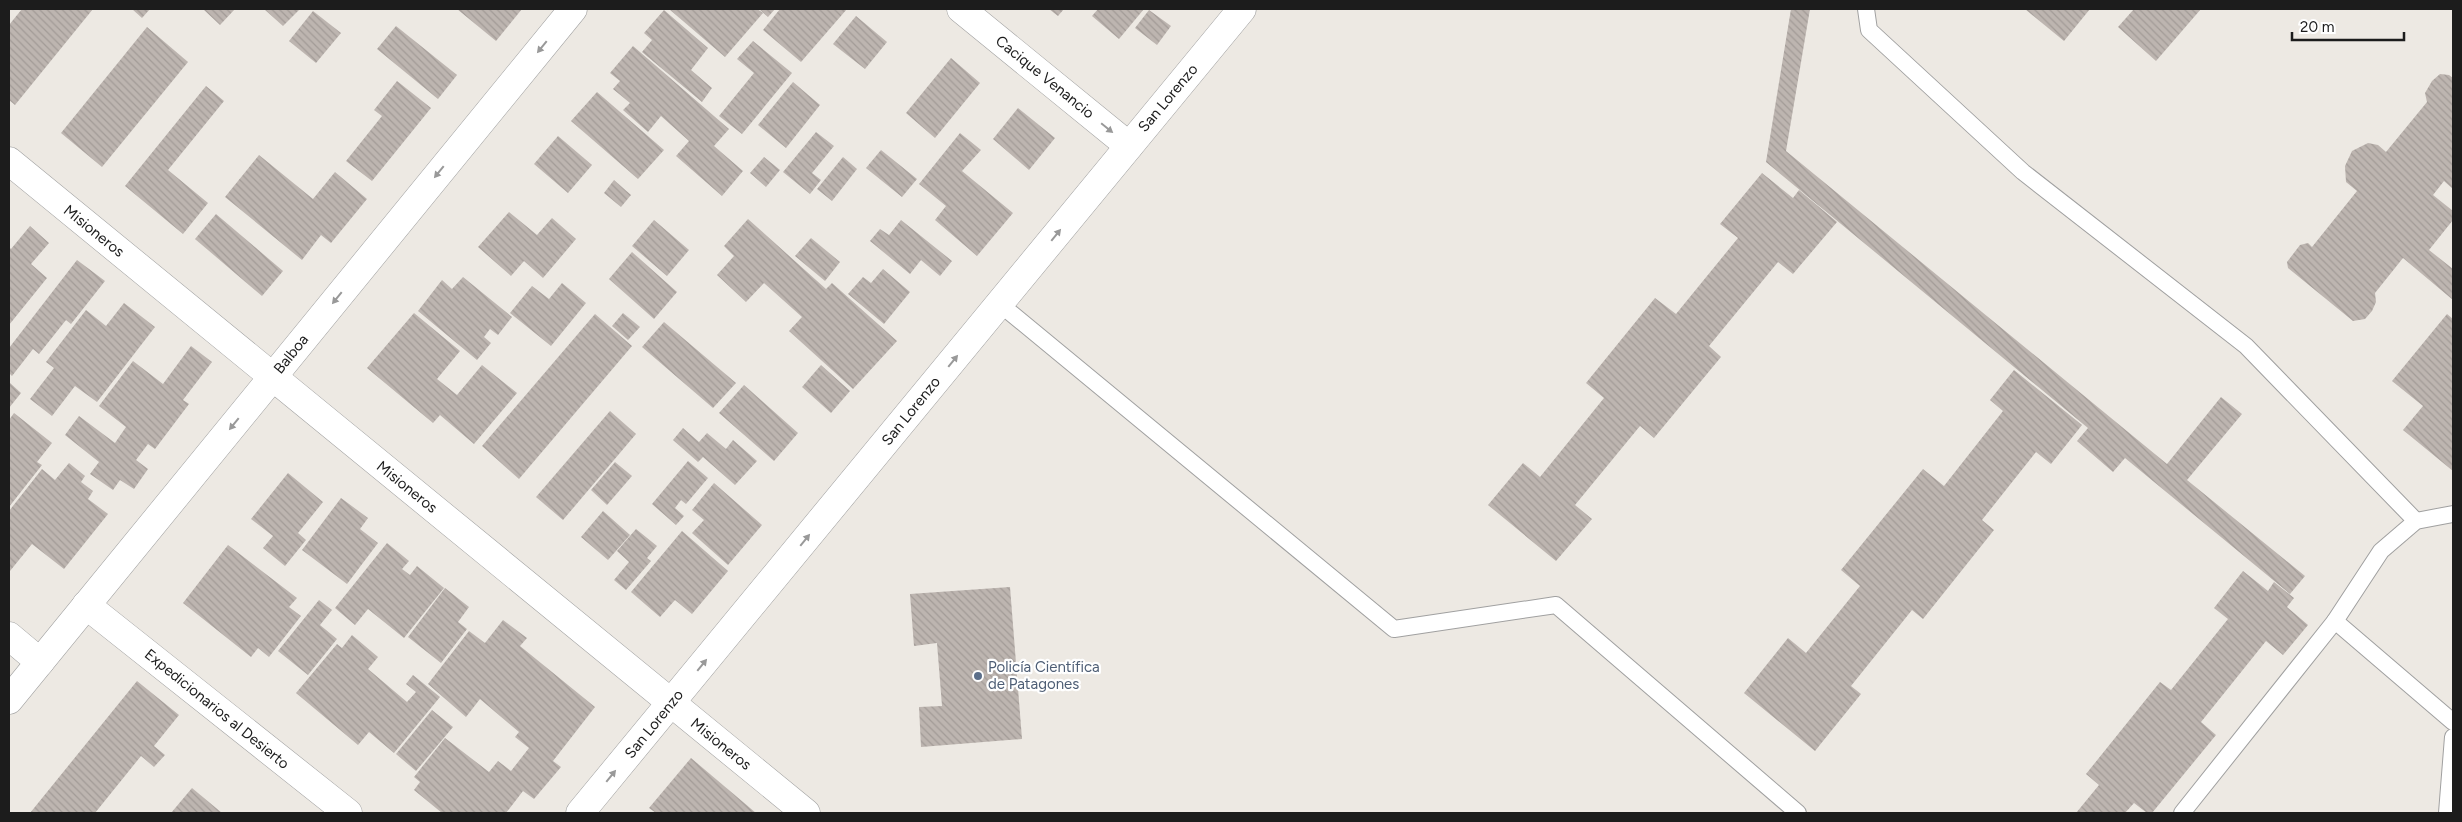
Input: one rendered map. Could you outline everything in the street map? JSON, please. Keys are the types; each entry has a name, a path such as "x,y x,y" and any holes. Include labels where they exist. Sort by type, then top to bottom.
{"street":[{"name":"Balboa","path":"9,700 573,9"},
{"name":"Cacique Venancio","path":"961,9 1129,146"},
{"name":"San Lorenzo","path":"580,813 1242,9"},
{"name":"Misioneros","path":"9,161 806,813"},
{"name":"Expedicionarios al Desierto","path":"86,605 348,813"},
{"path":"9,636 40,662"}],"lane":[{"path":"1866,9 1869,30 2023,172 2246,346 2416,521"},
{"path":"1000,304 1394,628 1556,604 1798,813"},
{"path":"2182,813 2335,621 2381,551 2416,521 2453,514"},
{"path":"2335,621 2453,722"},
{"path":"2447,813 2453,737"}],"building":[{"path":"22,9 93,9 15,105 9,100 9,25"},
{"path":"132,9 150,9 142,18"},
{"path":"203,9 235,9 220,25"},
{"path":"264,9 300,9 283,26"},
{"path":"457,9 522,9 496,41"},
{"path":"669,9 757,9 763,13 725,57"},
{"path":"759,9 775,9 768,17"},
{"path":"780,9 847,9 801,62 763,30"},
{"path":"1049,9 1064,9 1058,16"},
{"path":"1098,9 1144,9 1119,39 1092,16"},
{"path":"1791,9 1810,9 1786,151 2167,464 2221,397 2242,414 2187,480 2305,576 2290,594 2125,458 2113,472 2077,441 2088,428 1766,162"},
{"path":"2025,9 2090,9 2064,41"},
{"path":"2134,9 2201,9 2156,61 2118,27"},
{"path":"664,10 708,48 691,70 712,88 702,102 642,52 652,40 644,33"},
{"path":"1149,10 1171,26 1157,45 1135,28"},
{"path":"313,11 341,33 316,63 289,41"},
{"path":"856,16 887,42 865,69 833,44"},
{"path":"396,26 457,75 438,99 377,49"},
{"path":"147,27 188,62 102,167 61,133"},
{"path":"753,41 792,73 742,134 719,116 754,73 737,59"},
{"path":"633,46 729,129 714,146 743,171 722,196 676,156 689,141 661,116 648,132 623,110 630,103 613,89 620,81 610,73"},
{"path":"951,58 980,83 935,138 906,113"},
{"path":"2440,74 2449,75 2453,78 2453,189 2444,181 2433,195 2453,211 2453,220 2429,250 2453,269 2453,300 2403,258 2375,293 2376,302 2372,311 2365,319 2353,321 2288,268 2287,262 2300,245 2308,243 2312,247 2357,191 2346,182 2345,166 2352,151 2368,143 2378,145 2386,152 2427,102 2425,93 2432,81"},
{"path":"397,81 431,108 372,181 346,161 382,116 374,110"},
{"path":"793,82 820,105 786,148 758,125"},
{"path":"206,86 224,101 168,170 208,203 183,234 125,186"},
{"path":"597,92 664,150 638,179 571,121"},
{"path":"1018,108 1055,138 1029,170 993,139"},
{"path":"816,132 834,146 812,173 821,180 810,194 783,172"},
{"path":"960,133 981,150 962,171 1013,213 977,256 935,220 946,206 919,184"},
{"path":"558,136 592,165 568,193 534,164"},
{"path":"881,150 917,179 902,197 866,168"},
{"path":"259,155 313,199 335,172 367,199 331,243 321,235 302,260 225,197"},
{"path":"764,157 780,170 766,187 750,173"},
{"path":"843,157 857,169 832,201 817,189"},
{"path":"1762,173 1793,198 1799,190 1837,222 1793,274 1778,262 1709,346 1721,357 1654,438 1640,426 1575,505 1592,519 1556,561 1488,505 1523,463 1540,477 1604,398 1586,383 1655,298 1676,314 1738,238 1720,224"},
{"path":"614,180 631,195 621,207 604,193"},
{"path":"509,212 537,235 552,218 576,239 543,278 524,261 511,276 478,247"},
{"path":"216,214 283,271 262,296 195,239"},
{"path":"748,219 826,289 832,283 897,341 853,389 789,331 802,317 764,283 746,302 717,275 734,256 724,246"},
{"path":"654,220 689,250 667,276 632,246"},
{"path":"901,220 952,261 940,276 921,260 910,274 870,241 880,229 889,235"},
{"path":"30,226 49,243 31,264 47,278 9,325 9,247 11,249"},
{"path":"811,238 840,262 825,281 795,256"},
{"path":"632,252 677,292 654,319 609,279"},
{"path":"77,260 105,281 71,324 66,320 39,354 33,349 12,376 9,373 9,348"},
{"path":"883,269 910,292 884,324 848,294 863,277 871,283"},
{"path":"463,277 512,317 498,335 490,329 484,337 491,343 477,360 418,311 442,280 452,289"},
{"path":"562,283 586,303 551,346 510,313 532,286 549,299"},
{"path":"124,303 155,327 97,402 75,386 52,416 30,399 54,368 46,362 86,310 106,326"},
{"path":"414,313 460,351 437,379 457,395 482,365 517,393 474,444 440,415 433,423 367,368"},
{"path":"623,313 640,327 628,340 612,326"},
{"path":"595,314 632,346 519,479 482,446"},
{"path":"2447,314 2453,319 2453,471 2403,430 2423,406 2392,381"},
{"path":"664,322 736,383 713,408 642,347"},
{"path":"191,346 212,362 183,400 189,404 155,449 148,444 136,460 148,469 134,489 120,480 113,490 90,474 99,462 65,435 79,416 115,443 126,427 99,406 133,361 163,384"},
{"path":"821,365 850,391 831,413 802,387"},
{"path":"2014,370 2082,425 2051,464 2036,452 1982,520 1994,530 1923,619 1912,610 1851,686 1861,694 1815,751 1744,693 1788,638 1806,653 1860,586 1841,570 1923,469 1944,486 2003,411 1990,400"},
{"path":"9,382 21,393 9,408"},
{"path":"744,385 798,433 774,461 719,413"},
{"path":"610,411 636,434 563,520 536,497"},
{"path":"14,413 52,443 37,462 42,465 9,507 9,420"},
{"path":"683,428 699,442 707,433 726,449 733,440 757,461 735,485 703,457 698,462 673,440"},
{"path":"688,461 708,478 686,504 681,500 675,508 684,516 676,525 652,504"},
{"path":"615,462 632,476 607,505 591,490"},
{"path":"69,463 85,476 81,482 93,491 88,499 108,514 64,569 32,544 10,571 9,511 42,469 55,480"},
{"path":"288,473 323,502 298,533 306,540 285,566 263,548 273,536 251,519"},
{"path":"714,483 762,525 728,565 692,533 704,520 692,510"},
{"path":"341,498 368,518 360,529 378,543 347,584 302,550"},
{"path":"603,511 630,535 608,560 581,537"},
{"path":"636,529 657,546 647,558 651,561 626,590 614,580 629,562 617,551"},
{"path":"682,531 728,571 692,614 675,600 660,617 631,592"},
{"path":"387,543 409,561 402,569 410,575 417,566 444,588 404,638 368,609 355,625 335,608"},
{"path":"228,545 297,598 289,607 301,616 269,657 258,648 251,657 183,603"},
{"path":"2243,571 2268,591 2274,582 2294,598 2287,607 2308,625 2283,655 2266,641 2201,722 2216,735 2152,813 2147,813 2134,803 2125,813 2076,813 2099,785 2086,774 2160,682 2171,690 2228,619 2214,608"},
{"name":"Policía Científica de Patagones","path":"1010,587 1022,739 921,747 919,707 942,706 937,643 914,646 910,594"},
{"path":"445,588 469,607 458,622 467,629 441,663 408,637"},
{"path":"319,600 332,610 320,625 337,639 308,675 278,651"},
{"path":"503,620 527,638 520,646 595,707 553,761 561,767 534,799 523,791 506,813 442,813 414,790 420,782 414,777 445,738 489,772 498,761 511,771 529,748 515,737 519,732 480,699 466,717 428,684 469,631 485,643"},
{"path":"352,635 378,657 368,669 407,702 416,692 406,684 413,675 440,697 394,753 369,732 358,745 296,693 337,644 342,648"},
{"path":"137,681 179,715 154,746 165,755 154,767 141,756 95,813 30,813"},
{"path":"432,710 453,727 416,771 396,754"},
{"path":"691,758 756,813 656,813 649,808"},
{"path":"192,788 222,813 171,813"}],"place":[{"name":"Policía Científica de Patagones","path":"978,676"}]}
